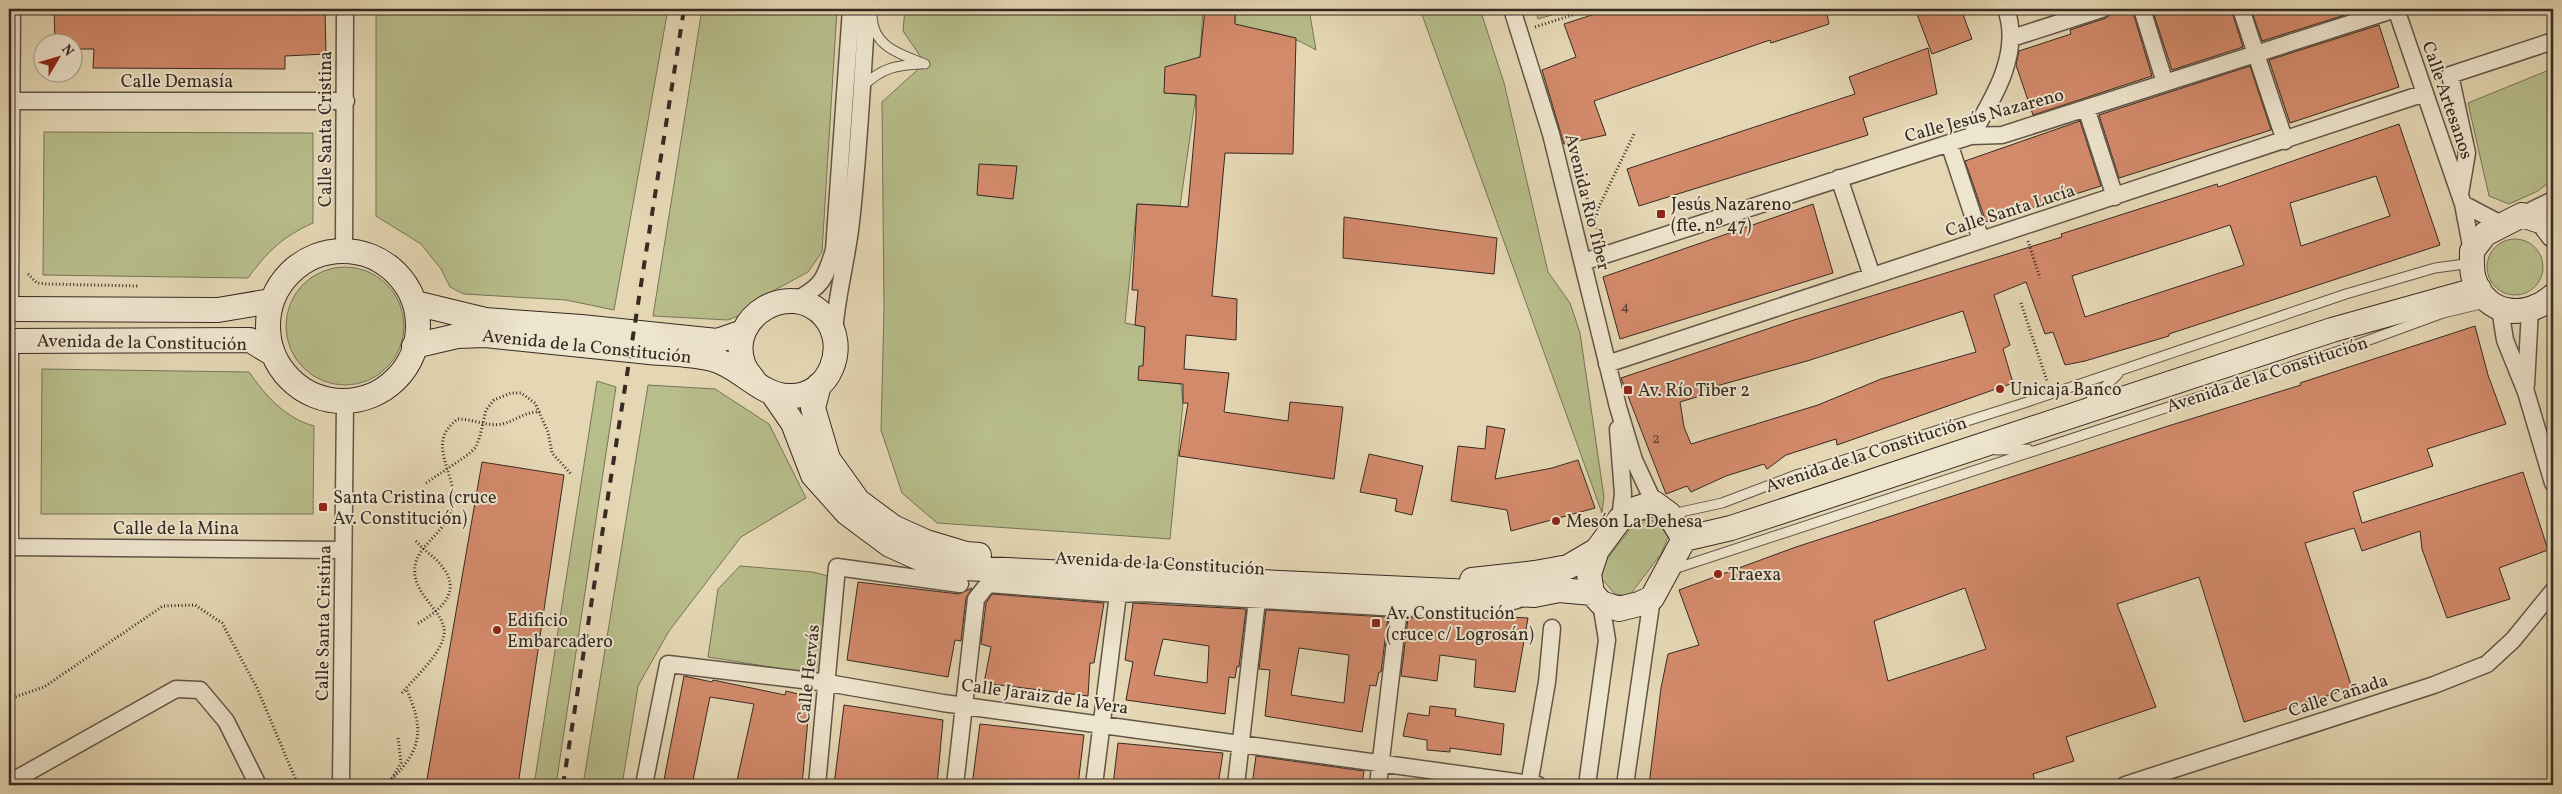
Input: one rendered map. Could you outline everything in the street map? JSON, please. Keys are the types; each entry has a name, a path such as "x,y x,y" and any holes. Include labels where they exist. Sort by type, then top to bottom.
{"main road":[{"path":"2535,223 2485,234 2472,257 2474,278 2489,300 2516,311 2530,310 2545,304 2553,296"},
{"path":"344,250 373,256 398,274 415,303 419,328 412,358 391,384 372,396 345,402 317,398 289,380 273,354 267,320 271,301 280,283 301,263 326,252 344,250"},
{"name":"Avenida de la Constitución","path":"1684,539 1731,528 1967,461 2042,437 2069,416 2332,330 2489,300"},
{"name":"Avenida de la Constitución","path":"9,309 218,310 271,301"},
{"path":"794,301 808,304 824,316 834,334 837,351 832,368 819,385 807,393 790,397 764,388 743,363 741,345 743,332 749,321 762,308 778,302 794,301"},
{"name":"Avenida de la Constitución","path":"415,303 485,320 581,327 717,341 743,332"},
{"name":"Avenida de la Constitución","path":"414,346 458,336 485,335 713,359 764,388 793,422 813,475 847,514 890,545 930,563 963,568 1534,596 1559,590 1597,598"},
{"name":"Avenida de la Constitución","path":"10,341 250,340 273,354"},
{"name":"Avenida de la Constitución","path":"819,385 813,408 828,459 858,501 894,527 926,542 966,554 1146,561 1480,580 1568,567 1596,550"},
{"path":"1661,509 1684,539 1652,598 1639,604 1619,608 1597,598 1589,574 1596,550 1620,519 1632,510 1661,509"}],"street":[{"path":"9,309 12,9"},
{"name":"Calle Santa Cristina","path":"344,250 346,9"},
{"path":"794,301 812,292 826,279 834,250 851,9"},
{"path":"834,334 836,304 848,257 852,219 867,9"},
{"name":"Avenida Río Tíber","path":"1512,9 1551,134 1618,407 1634,460 1661,509"},
{"path":"1970,136 1992,100 2006,62 2012,38 2006,9"},
{"path":"2012,38 2102,9"},
{"path":"2142,9 2165,83"},
{"path":"2241,9 2285,141"},
{"name":"Calle Jesús Nazareno","path":"1582,262 1970,136 2002,135 2396,9"},
{"name":"Calle Artesanos","path":"2396,9 2461,200 2472,257"},
{"path":"2553,41 2450,75 2467,153 2461,200 2535,223 2553,200"},
{"name":"Calle Santa Lucía","path":"1607,364 2285,141 2424,93"},
{"name":"Calle Demasía","path":"10,101 346,101"},
{"path":"2086,108 2115,197"},
{"path":"1948,143 1981,240"},
{"path":"1839,178 1872,276"},
{"path":"2489,300 2526,392 2553,482"},
{"path":"2526,392 2530,310"},
{"path":"10,341 10,547"},
{"name":"Calle Santa Cristina","path":"341,785 345,402"},
{"name":"Avenida Río Tíber","path":"1618,407 1619,462 1623,494 1620,519"},
{"name":"Calle de la Mina","path":"10,547 343,550"},
{"name":"Calle Hervás","path":"817,785 828,683 837,567 960,584"},
{"name":"Avenida de la Constitución","path":"964,705 976,599 988,584 1118,594 1399,608 1493,606 1534,596"},
{"name":"Calle Cañada","path":"2126,785 2434,685 2487,664 2513,640 2553,591"},
{"path":"1094,785 1100,724 1118,594"},
{"path":"1587,785 1607,640 1597,598"},
{"path":"1625,785 1652,598"},
{"path":"1236,785 1257,600"},
{"path":"1378,785 1399,608"},
{"path":"1532,785 1547,682 1552,628"},
{"name":"Calle Jaraiz de la Vera","path":"644,785 668,664 828,683 964,705 1532,785"},
{"path":"9,784 176,689 200,690 226,721 258,785"},
{"path":"955,785 964,705"}],"lane":[{"path":"861,88 875,75 897,65 925,64 890,50 878,37 872,19 872,9"},
{"name":"Avenida de la Constitución","path":"1661,509 1722,503 1788,478 2052,394 2346,294 2472,257"},
{"name":"Avenida de la Constitución","path":"1666,572 1967,461 2042,437 2339,351 2443,313 2489,300"},
{"path":"2069,416 2125,369"},
{"name":"Avenida de la Constitución","path":"2090,381 2134,390 2152,389"},
{"name":"Avenida de la Constitución","path":"1967,461 2042,437"}],"path":[{"path":"1535,28 1591,9"},
{"path":"1593,217 1635,132"},
{"path":"2022,227 2040,278"},
{"path":"10,261 25,263 29,276 37,283 145,286"},
{"path":"2021,303 2052,394"},
{"path":"426,483 476,447 486,410 494,400 511,393 528,396 540,412 548,432 552,453 571,474"},
{"path":"402,693 426,668 444,636 444,628 419,590 415,567 423,550 444,528 454,501 441,443 447,431 458,420 483,422 492,425 502,424 531,412 540,412"},
{"path":"416,541 444,569 449,583 449,593 444,605 417,624"},
{"path":"398,738 401,763 391,780 412,755 418,737 418,717 406,688"}],"green space":[{"path":"376,9 668,9 614,310 566,300 464,294 450,287 441,269 421,244 376,216"},
{"path":"702,9 837,9 822,252 808,272 751,303 740,315 728,320 653,316"},
{"path":"905,9 1203,9 1200,57 1164,93 1196,95 1180,206 1137,204 1125,323 1145,327 1143,380 1181,384 1183,403 1170,539 937,523 902,493 881,430 884,309 882,102 925,63 903,31"},
{"path":"1236,9 1309,9 1316,50 1297,40 1277,33 1245,29 1234,30"},
{"path":"1420,9 1480,9 1504,83 1548,272 1570,303 1580,333 1604,497 1602,513"},
{"path":"1535,9 1565,9 1565,11 1538,19"},
{"path":"2549,70 2553,84 2553,179 2538,191 2509,204 2489,196 2468,103"},
{"path":"44,132 313,133 313,223 284,239 262,260 248,278 43,275"},
{"path":"2510,239 2520,239 2535,247 2541,256 2543,267 2541,278 2535,287 2520,295 2510,295 2499,290 2492,283 2487,272 2487,262 2492,251 2499,244"},
{"path":"345,267 368,271 387,284 400,303 404,326 400,349 387,368 368,381 345,385 322,381 303,368 290,349 286,326 290,303 303,284 322,271"},
{"path":"42,369 249,372 269,398 285,412 314,426 313,514 41,514"},
{"path":"597,381 616,387 556,785 534,785"},
{"path":"648,385 715,389 769,424 806,498 741,537 669,631 638,686 622,785 583,785"},
{"path":"1637,520 1657,521 1668,537 1661,554 1629,596 1615,594 1601,578 1607,559"},
{"path":"740,566 813,572 832,577 821,675 708,657 718,589"}],"building":[{"path":"54,9 325,9 326,54 285,56 285,69 93,68 94,49 82,49 82,32 55,32"},
{"path":"1205,9 1235,9 1235,24 1296,38 1293,154 1225,153 1212,296 1237,299 1236,340 1186,335 1184,369 1229,373 1224,412 1288,421 1290,402 1343,407 1334,479 1179,456 1188,403 1183,403 1183,384 1138,380 1139,366 1143,366 1145,327 1135,325 1138,290 1132,290 1137,204 1188,207 1196,117 1196,95 1164,93 1165,67 1200,57"},
{"path":"1610,9 1826,9 1829,24 1771,43 1770,40 1594,101 1606,135 1564,144 1542,70 1576,57 1564,24"},
{"path":"1915,9 1961,9 1972,39 1932,54"},
{"path":"2112,9 2132,9 2152,76 2033,115 2016,65 2019,51 2071,34 2070,30 2106,18 2110,15"},
{"path":"2152,9 2231,9 2243,47 2172,70"},
{"path":"2251,9 2364,9 2262,41"},
{"path":"2379,25 2399,87 2290,123 2269,60"},
{"path":"1928,48 1937,94 1863,118 1868,135 1639,206 1627,169 1855,94 1849,77"},
{"path":"2250,66 2271,130 2119,178 2099,115"},
{"path":"2080,121 2101,186 1986,222 1965,161"},
{"path":"2399,124 2440,245 2169,334 2169,336 2085,361 2065,365 2053,332 2045,334 2026,282 1994,295 2010,345 2003,349 2013,383 1837,445 1836,439 1786,455 1767,469 1764,464 1726,476 1691,492 1687,486 1666,494 1621,378 1794,320 2062,237 2061,234 2217,184 2218,187","holes":["2376,176 2390,216 2301,246 2290,203","2230,225 2244,265 2085,317 2072,276","1963,311 1976,352 1881,379 1818,405 1691,444 1684,427 1680,402 1700,396 1698,391 1807,361"]},
{"path":"979,164 1017,166 1013,199 977,195"},
{"path":"1813,204 1833,273 1620,339 1603,277"},
{"path":"1344,217 1497,238 1494,274 1343,258"},
{"path":"2475,326 2488,375 2506,424 2427,449 2433,466 2353,492 2362,523 2523,472 2548,550 2499,568 2510,599 2447,618 2422,549 2420,531 2362,551 2354,528 2305,543 2352,688 2244,722 2199,577 2117,604 2156,707 2066,737 2074,761 2033,774 2036,785 1649,785 1661,688 1668,654 1699,645 1679,590 1796,547 2168,426 2301,385 2300,383","holes":["1965,588 1986,649 1888,681 1874,621"]},
{"path":"1487,426 1505,429 1495,479 1552,468 1578,460 1595,508 1511,531 1507,510 1451,501 1458,446 1485,449"},
{"path":"1369,454 1423,466 1412,515 1395,511 1397,499 1360,492"},
{"name":"Edificio Embarcadero","path":"482,462 564,475 518,785 426,785"},
{"path":"858,582 959,594 972,588 966,598 961,641 955,640 948,677 847,660"},
{"path":"992,594 1104,603 1094,663 1090,663 1088,696 984,683 991,647 981,644 986,603"},
{"path":"1133,603 1246,609 1239,667 1237,666 1235,678 1229,677 1225,714 1126,700 1133,662 1125,660","holes":["1163,639 1209,646 1207,683 1154,675"]},
{"path":"1266,610 1388,617 1381,672 1379,672 1376,686 1370,685 1362,732 1265,716 1270,670 1259,669","holes":["1299,648 1349,655 1344,703 1291,695"]},
{"path":"1488,616 1528,618 1515,692 1474,687 1476,660 1440,655 1437,681 1401,676 1408,618"},
{"path":"684,676 785,695 786,691 810,697 802,785 736,785 754,704 710,697 692,785 663,785"},
{"path":"844,705 943,720 937,785 834,785"},
{"path":"1430,706 1456,709 1455,716 1504,724 1501,755 1450,748 1450,752 1427,750 1427,740 1403,736 1408,713 1429,716"},
{"path":"980,724 1084,735 1078,785 972,785"},
{"path":"1118,743 1223,753 1218,785 1113,785"},
{"path":"1256,756 1364,771 1362,785 1252,785"}],"railway":[{"path":"563,785 684,9"}],"place":[{"name":"Jesús Nazareno (fte. nº 47)","path":"1661,214"},
{"name":"Unicaja Banco","path":"2000,389"},
{"name":"Av. Río Tiber 2","path":"1628,390"},
{"name":"Santa Cristina (cruce Av. Constitución)","path":"323,507"},
{"name":"Mesón La Dehesa","path":"1556,521"},
{"name":"Traexa","path":"1718,574"},
{"name":"Av. Constitución (cruce c/ Logrosán)","path":"1376,623"},
{"name":"Edificio Embarcadero","path":"497,630"}]}
